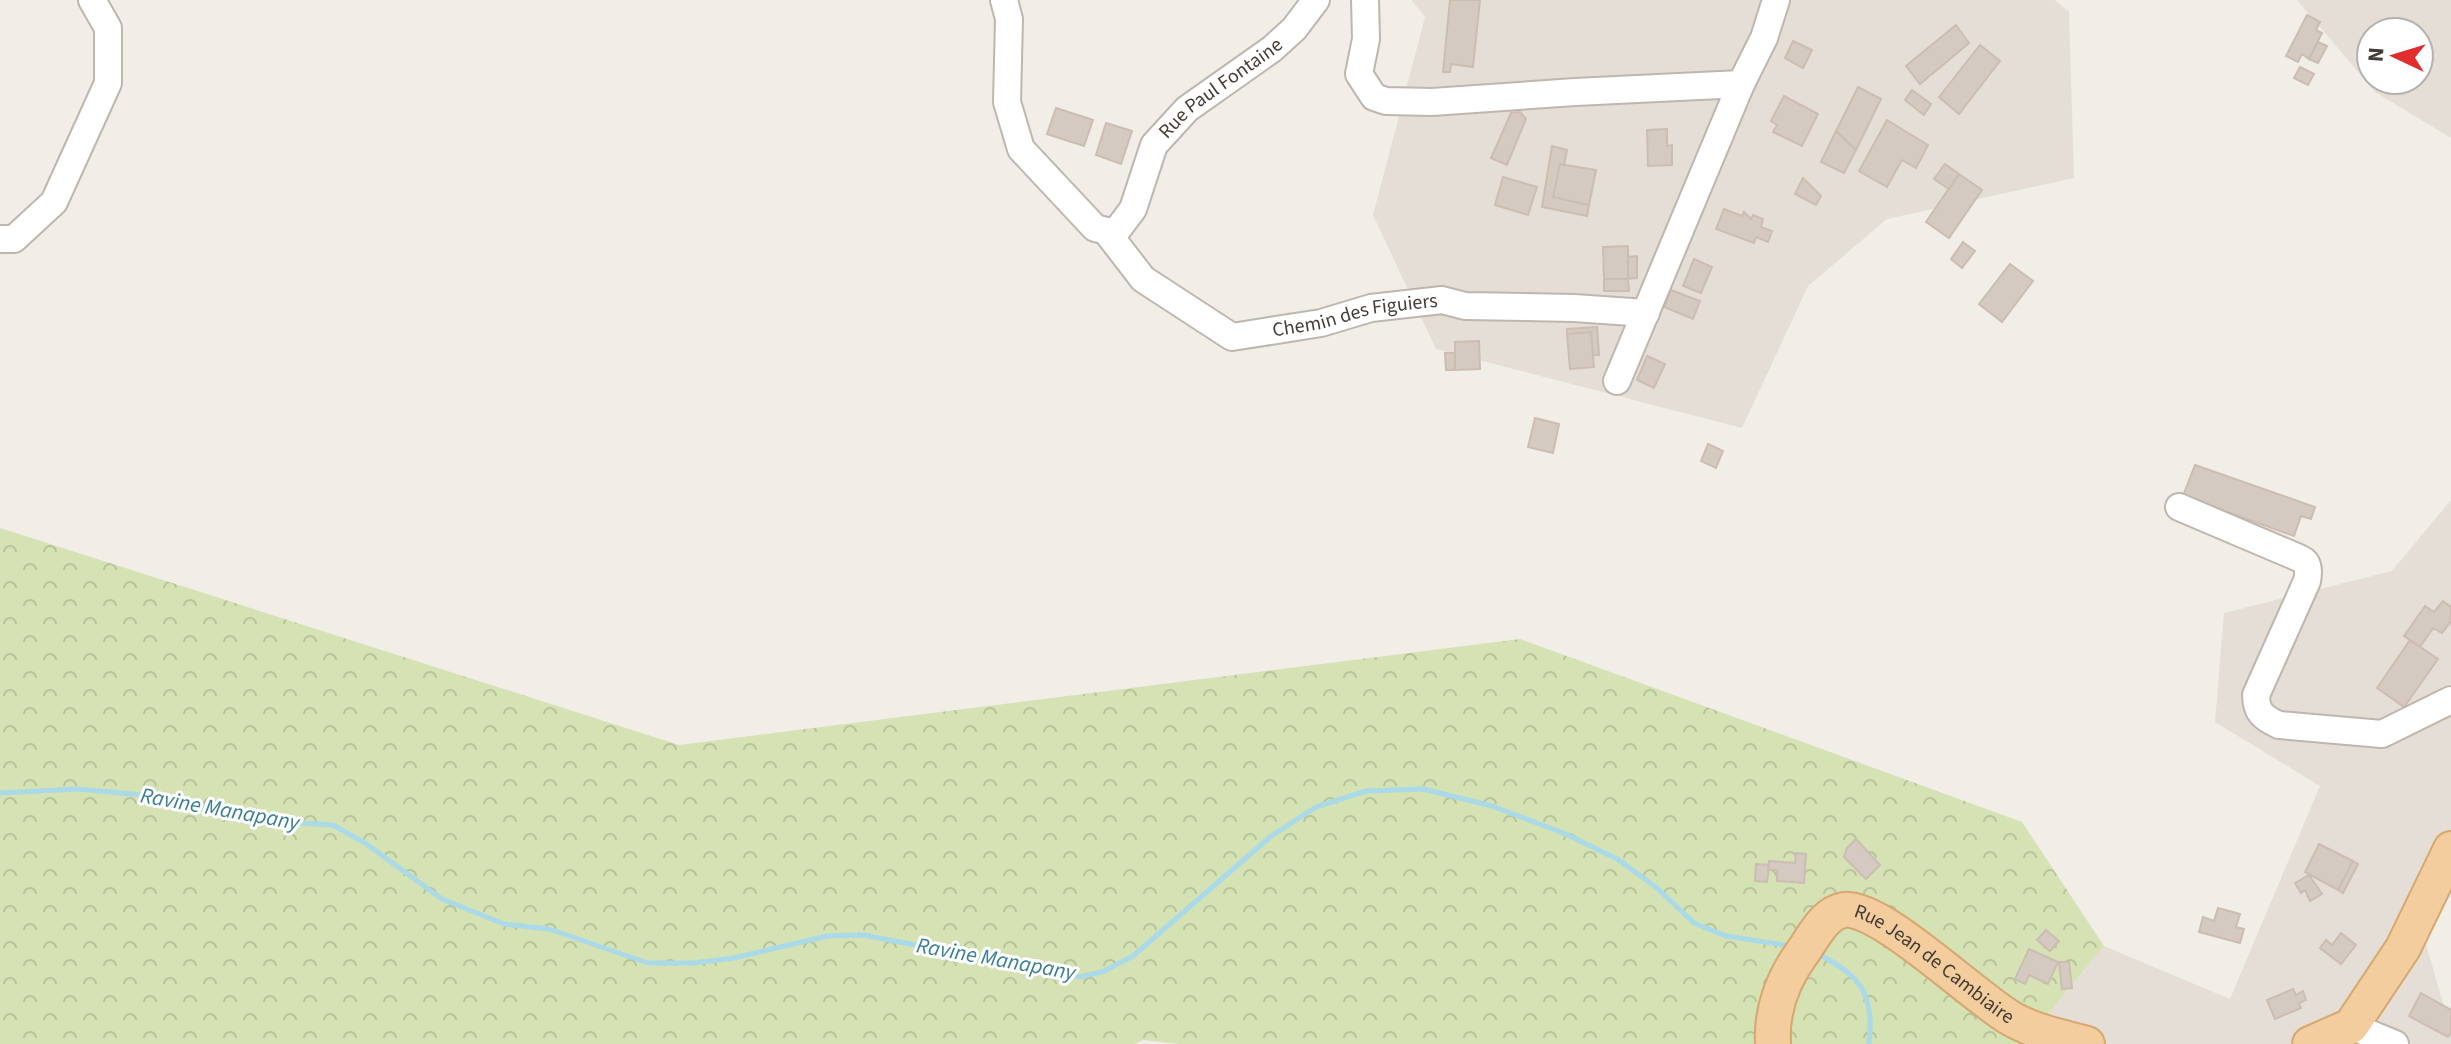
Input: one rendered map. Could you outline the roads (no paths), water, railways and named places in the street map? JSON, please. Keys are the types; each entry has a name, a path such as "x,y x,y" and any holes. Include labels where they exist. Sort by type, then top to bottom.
{"main road":[{"path":"2310,1044 2351,1026 2403,948 2451,849"},
{"name":"Rue Jean de Cambiaire","path":"1773,1044 1772,1029 1779,997 1792,967 1827,918 1840,910 1853,910 1885,925 2010,1018 2037,1030 2087,1044"}],"street":[{"path":"0,239 14,239 54,202 108,83 108,28 92,0"},
{"path":"1004,0 1009,19 1007,102 1021,149 1095,228 1106,231"},
{"name":"Rue Paul Fontaine","path":"1106,231 1115,233 1133,209 1154,145 1162,136 1187,109 1283,39 1316,0"},
{"path":"1365,0 1366,39 1359,74 1374,97 1386,101 1432,102 1741,84"},
{"path":"1617,381 1741,84 1764,38 1776,0"},
{"name":"Chemin des Figuiers","path":"1106,231 1143,279 1232,337 1321,323 1371,308 1442,300 1465,306 1646,313"},
{"path":"2179,507 2304,560 2307,566 2307,581 2256,695 2259,713 2266,720 2279,725 2382,734 2451,700"},
{"path":"2351,1026 2395,1044"}],"waterway":[{"name":"Ravine Manapany","path":"0,793 78,789 163,797 275,824 333,825 365,843 442,899 504,924 549,929 648,963 693,963 734,958 827,936 864,935 1079,977 1102,972 1133,956 1270,837 1316,807 1366,791 1423,789 1492,806 1566,834 1619,860 1657,888 1694,923 1726,936 1791,946"},
{"name":"Ravine Manapany","path":"1816,953 1844,969 1861,988 1869,1011 1869,1044"}]}
